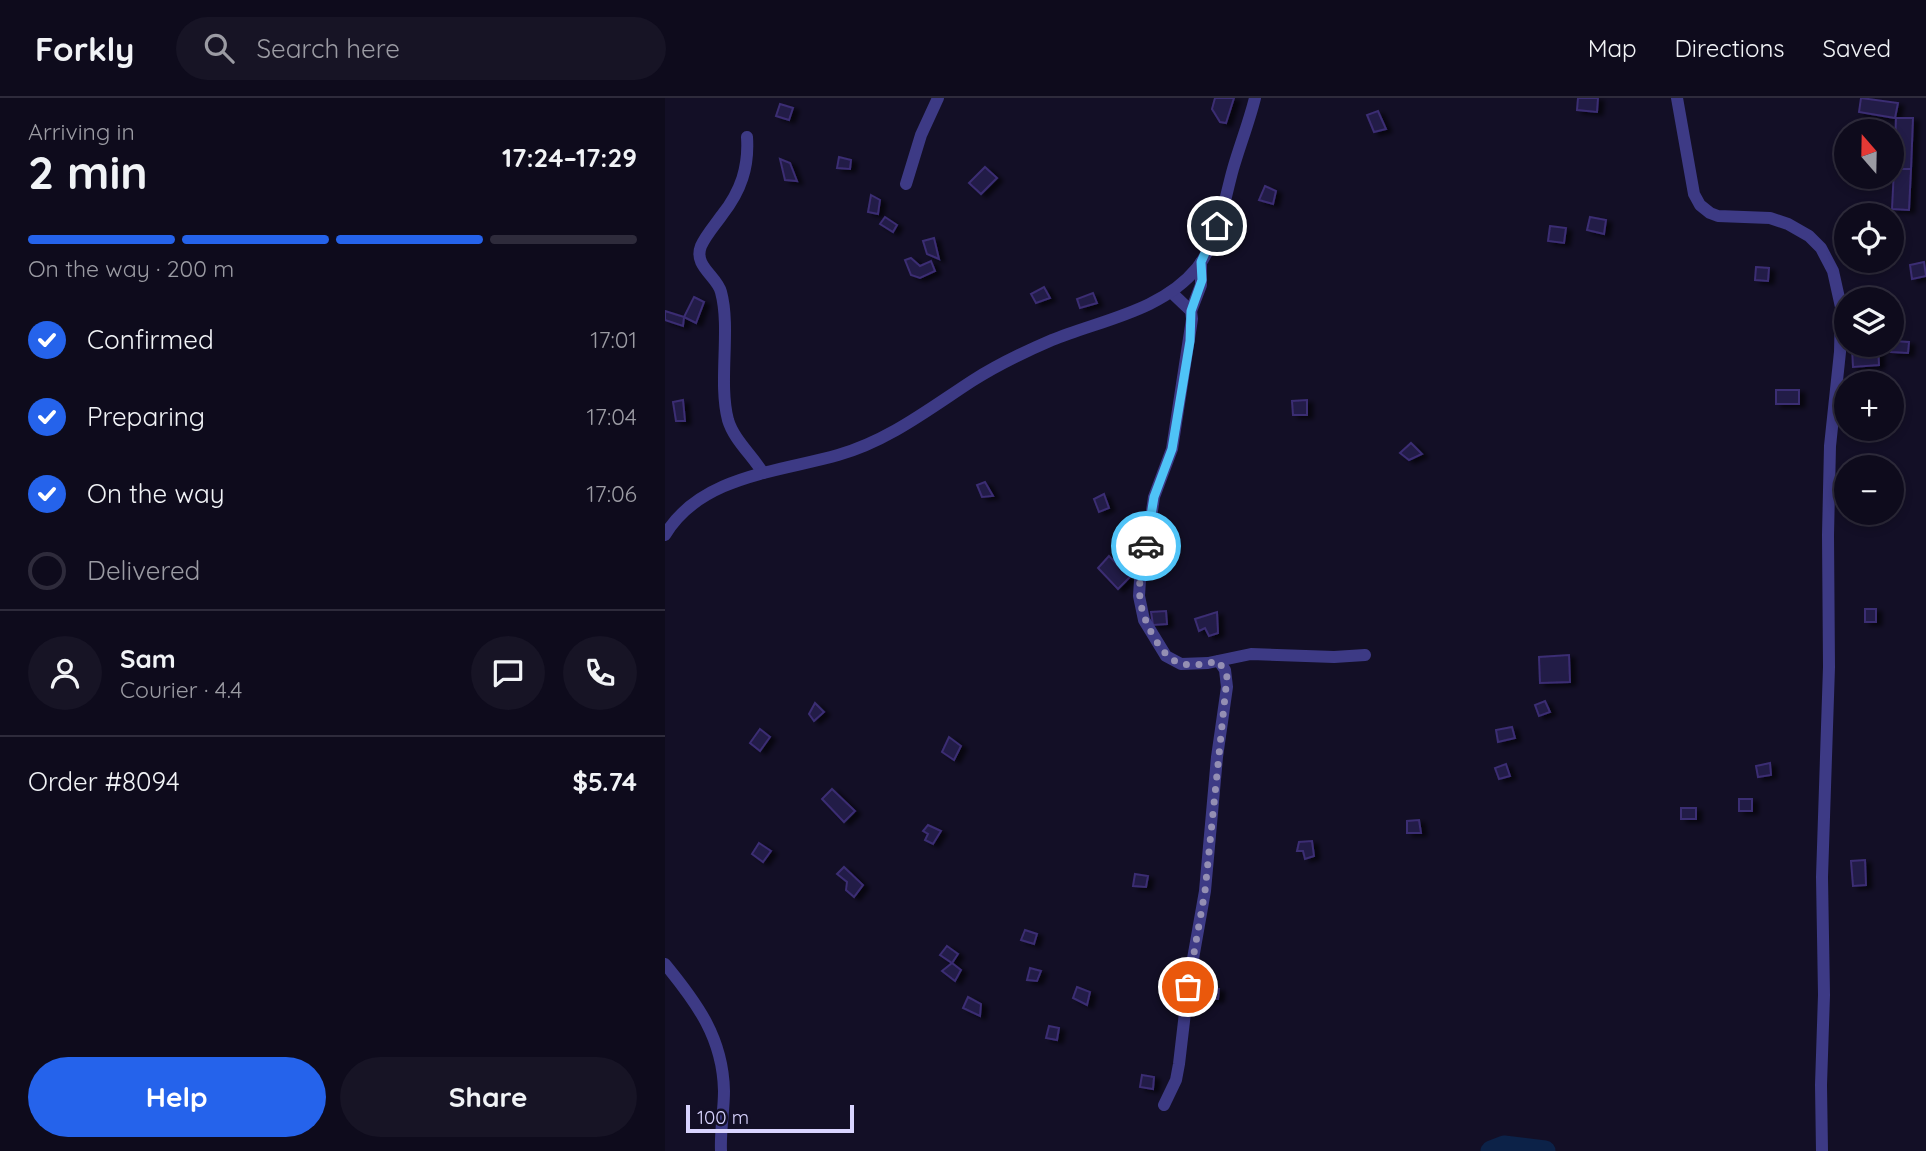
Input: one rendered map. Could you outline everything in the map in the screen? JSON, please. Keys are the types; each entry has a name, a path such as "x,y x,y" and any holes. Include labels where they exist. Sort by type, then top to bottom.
{"street":[{"path":"906,184 921,135 938,98"},
{"path":"665,535 677,517 712,491 763,473 839,455 886,437 974,380 1013,359 1051,340 1155,302 1171,292 1201,262 1217,226 1255,98"},
{"path":"1677,98 1694,194 1700,205 1718,216 1770,218 1809,236 1821,248 1833,271 1841,307 1840,352 1830,446 1829,667 1822,877 1822,1151"},
{"path":"747,136 747,166 743,183 702,244 700,256 706,271 718,285 722,297 729,422 733,432 763,473"},
{"path":"1201,262 1202,285 1191,311 1190,341 1172,449 1154,497 1141,564 1139,596 1145,620 1161,649 1172,661 1187,664 1251,654 1325,657 1364,655"},
{"path":"1171,292 1191,311"},
{"path":"1164,1105 1176,1080 1188,987 1205,891 1217,757 1227,687 1225,670 1219,661"},
{"path":"665,964 701,1012 713,1033 723,1073 721,1151"}],"building":[{"path":"1215,98 1234,98 1226,123 1220,122 1212,109"},
{"path":"1578,98 1598,98 1597,112 1577,110"},
{"path":"1861,98 1898,103 1895,118 1859,112"},
{"path":"780,104 793,108 789,120 776,116"},
{"path":"1378,111 1386,129 1374,132 1367,115"},
{"path":"1913,118 1911,169 1904,169 1904,119 1896,119"},
{"path":"839,157 851,160 850,169 837,168"},
{"path":"780,159 790,163 797,181 785,180"},
{"path":"985,167 997,178 981,194 969,183"},
{"path":"1904,169 1911,169 1909,210 1904,210 1904,203 1892,203 1893,189 1904,189"},
{"path":"1265,186 1276,191 1273,204 1259,200"},
{"path":"871,195 880,200 878,214 868,212"},
{"path":"885,217 897,225 893,232 880,224"},
{"path":"1590,217 1606,220 1604,234 1587,230"},
{"path":"1550,226 1566,228 1564,243 1548,241"},
{"path":"934,238 939,259 927,254 923,241"},
{"path":"911,258 920,266 931,261 935,271 920,278 911,275 905,260"},
{"path":"1924,262 1926,276 1912,279 1910,265"},
{"path":"1756,267 1769,268 1768,281 1755,280"},
{"path":"1044,287 1050,298 1036,303 1031,294"},
{"path":"1093,293 1097,303 1080,308 1077,299"},
{"path":"694,297 704,302 696,323 684,317"},
{"path":"665,311 684,317 683,326 665,320"},
{"path":"1904,342 1909,342 1908,353 1904,353"},
{"path":"1852,357 1879,357 1879,365 1853,367"},
{"path":"1776,390 1799,390 1799,404 1776,404"},
{"path":"683,400 685,421 676,421 673,402"},
{"path":"1307,400 1307,415 1293,415 1292,401"},
{"path":"1411,443 1422,454 1409,460 1400,453"},
{"path":"985,482 993,496 982,497 977,485"},
{"path":"1104,494 1109,508 1099,512 1094,499"},
{"path":"1109,556 1130,577 1118,589 1098,568"},
{"path":"1865,609 1876,609 1876,622 1865,622"},
{"path":"1166,611 1167,624 1153,625 1151,612"},
{"path":"1217,612 1218,633 1209,636 1205,628 1199,631 1195,619"},
{"path":"1569,655 1570,682 1540,683 1539,657"},
{"path":"1545,701 1550,712 1539,716 1535,705"},
{"path":"815,703 824,712 814,721 809,714"},
{"path":"1512,727 1515,738 1498,742 1496,730"},
{"path":"760,729 770,737 760,751 750,743"},
{"path":"949,737 961,746 954,760 942,752"},
{"path":"1770,763 1771,775 1758,777 1756,766"},
{"path":"1506,764 1510,776 1499,779 1495,768"},
{"path":"832,789 855,811 844,822 822,799"},
{"path":"1739,799 1752,799 1752,811 1739,811"},
{"path":"1681,808 1696,808 1696,819 1681,819"},
{"path":"1419,820 1421,833 1407,833 1407,821"},
{"path":"928,825 941,831 933,844 925,840 928,834 923,831"},
{"path":"1312,841 1314,856 1305,859 1303,851 1297,851 1299,842"},
{"path":"759,843 771,851 763,862 752,854"},
{"path":"1865,860 1866,885 1853,886 1851,861"},
{"path":"844,867 863,885 854,897 846,890 847,882 837,874"},
{"path":"1135,874 1148,876 1146,887 1133,886"},
{"path":"1025,930 1037,934 1034,944 1021,940"},
{"path":"947,946 958,954 952,963 940,955"},
{"path":"952,963 961,970 955,981 942,971"},
{"path":"1030,968 1041,971 1037,981 1027,980"},
{"path":"1077,987 1090,992 1087,1005 1073,998"},
{"path":"1200,988 1219,989 1218,999 1200,999"},
{"path":"968,997 981,1004 980,1016 963,1008"},
{"path":"1049,1026 1059,1028 1057,1040 1046,1038"},
{"path":"1142,1075 1154,1077 1153,1089 1140,1087"}],"waterway":[{"path":"1491,1151 1504,1146 1545,1151"}],"way so far":[{"path":"1146,546 1140,574 1141,611 1161,649 1172,661 1181,664 1219,661 1227,677 1205,891 1188,987"}],"route":[{"path":"1146,546 1154,497 1160,475 1172,449 1190,341 1191,311 1202,280 1201,262 1217,226"}]}
